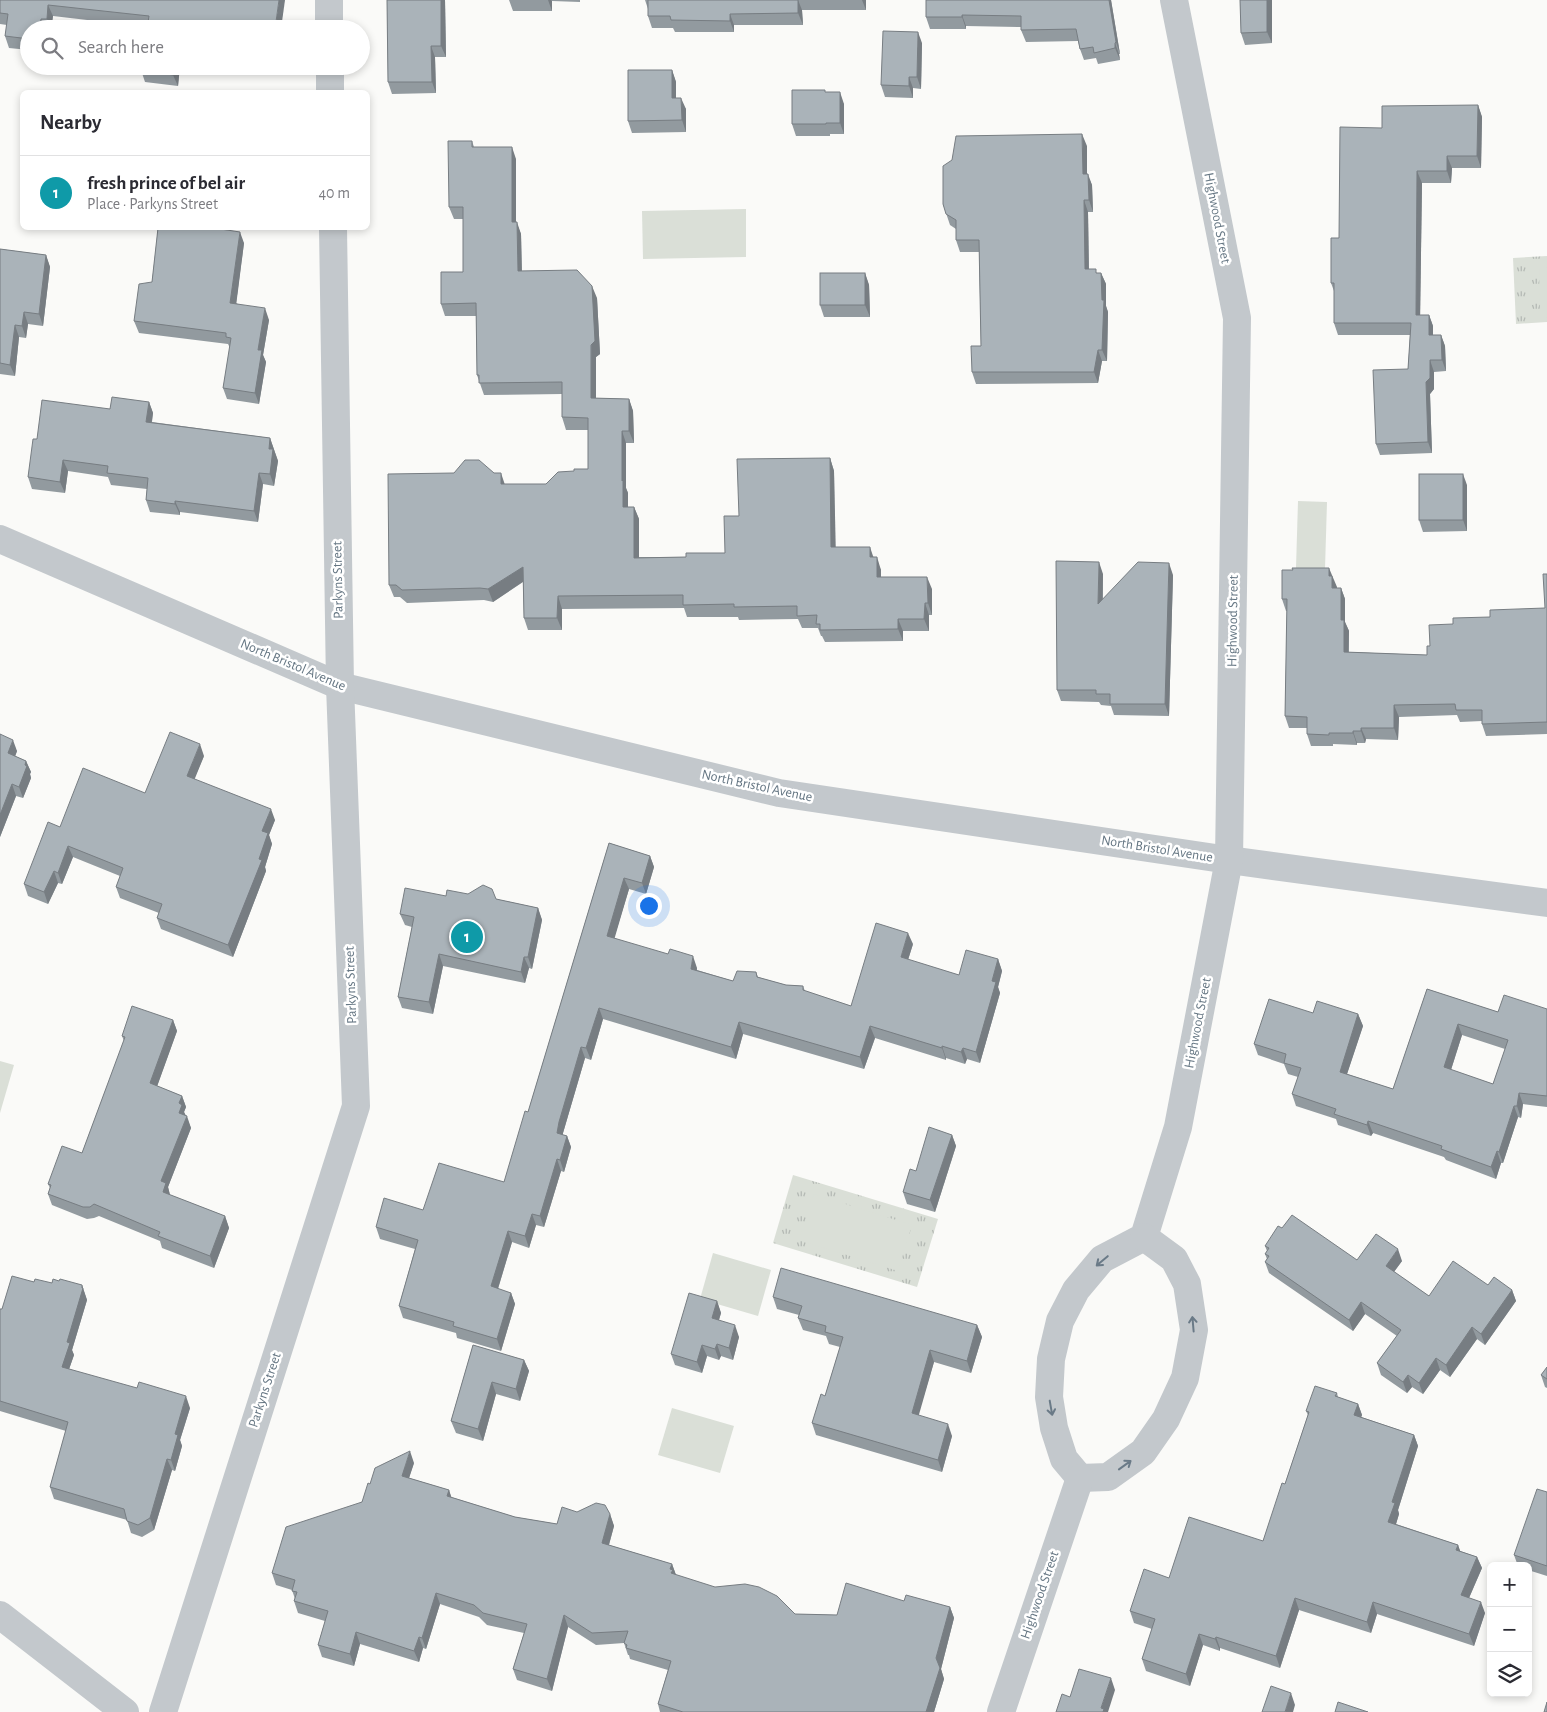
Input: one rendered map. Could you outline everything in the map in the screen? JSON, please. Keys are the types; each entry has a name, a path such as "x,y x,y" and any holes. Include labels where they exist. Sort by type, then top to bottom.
{"street":[{"path":"329,0 329,20"},
{"name":"Highwood Street","path":"1144,1237 1178,1127 1229,860 1237,318 1174,0"},
{"path":"330,75 330,90"},
{"name":"Parkyns Street","path":"163,1712 356,1106 340,686 332,230"},
{"name":"North Bristol Avenue","path":"0,539 340,686 778,793 1229,860 1547,903"},
{"path":"1144,1237 1174,1259 1187,1284 1194,1330 1185,1378 1166,1420 1143,1452 1108,1477 1080,1478 1064,1459 1054,1428 1049,1397 1051,1359 1060,1321 1076,1290 1102,1259 1144,1237"},
{"name":"Highwood Street","path":"1001,1712 1080,1478"},
{"path":"0,1615 125,1712"}],"green space":[{"path":"746,209 746,257 643,259 642,211"},
{"path":"1547,256 1547,322 1516,324 1513,258"},
{"path":"1539,268 1547,268 1547,315 1540,315"},
{"path":"1298,501 1327,502 1325,569 1296,568"},
{"path":"0,1061 14,1065 0,1113"},
{"path":"793,1175 938,1219 917,1287 773,1243"},
{"path":"814,1194 912,1225 898,1271 799,1240"},
{"path":"713,1253 771,1270 758,1316 700,1299"},
{"path":"672,1408 734,1426 720,1473 658,1455"}],"building":[{"path":"0,0 279,0 276,20 148,20 149,16 48,5 47,19 20,20 20,38 5,36 8,14 0,13"},
{"path":"387,0 441,0 441,46 431,46 432,82 388,82"},
{"path":"648,0 798,0 798,13 730,14 730,21 671,20 670,16 648,16"},
{"path":"926,0 1109,0 1116,42 1115,48 1094,53 1093,47 1080,49 1076,29 1021,30 1021,16 962,15 962,17 926,17"},
{"path":"1240,0 1267,0 1267,32 1241,33"},
{"path":"883,31 918,32 917,77 909,77 909,86 881,85"},
{"path":"628,70 672,70 672,98 681,98 682,120 628,121"},
{"path":"792,90 840,92 840,123 792,124"},
{"path":"1478,105 1477,156 1447,156 1447,171 1417,171 1416,315 1429,315 1429,335 1441,335 1442,360 1430,360 1430,378 1426,382 1428,442 1376,444 1373,370 1408,369 1411,323 1334,323 1334,283 1331,283 1331,238 1339,238 1340,127 1382,128 1382,106"},
{"path":"1082,134 1083,174 1088,174 1089,200 1084,200 1085,269 1096,269 1096,273 1101,273 1102,300 1104,300 1102,350 1098,350 1094,372 972,372 971,346 981,346 979,240 956,240 956,220 946,214 943,204 943,166 952,160 956,136"},
{"path":"448,141 472,141 472,147 512,147 512,222 517,222 518,271 577,270 592,286 595,341 591,345 591,398 629,399 629,431 622,431 622,481 623,507 634,507 634,558 686,557 686,553 725,553 724,516 739,516 737,459 830,458 831,547 870,547 870,557 877,557 877,577 927,577 928,603 925,603 924,619 898,619 898,629 820,630 820,624 816,624 817,615 797,616 797,606 734,607 734,604 683,605 683,595 558,596 557,618 524,618 523,567 488,589 402,590 396,585 389,585 388,474 454,473 465,460 479,460 494,473 501,473 501,484 546,484 558,472 588,469 588,418 562,417 562,382 479,383 479,375 477,375 476,303 441,304 441,272 463,272 463,207 449,207"},
{"path":"158,230 227,230 240,232 230,303 265,308 258,350 262,350 255,393 223,388 231,338 226,337 226,333 134,321 139,284 152,282"},
{"path":"0,249 46,255 39,314 24,312 22,326 15,325 10,365 0,363"},
{"path":"820,273 865,273 865,305 820,305"},
{"path":"112,397 149,402 146,422 270,438 269,449 273,449 270,474 259,473 254,511 175,501 175,504 146,500 148,478 107,473 108,466 63,460 60,482 28,477 33,439 37,439 42,400 110,409"},
{"path":"1419,474 1463,474 1463,520 1419,520"},
{"path":"1056,561 1099,562 1098,604 1138,562 1169,563 1165,704 1110,704 1110,694 1096,694 1096,690 1057,690"},
{"path":"1292,568 1329,568 1329,576 1332,576 1332,588 1341,588 1344,652 1427,655 1427,646 1430,646 1429,625 1453,624 1453,618 1490,617 1490,610 1545,608 1543,574 1547,574 1547,722 1482,724 1482,710 1456,710 1455,704 1394,705 1394,728 1361,728 1361,731 1353,731 1353,733 1329,733 1329,735 1307,734 1307,717 1285,716 1287,599 1282,599 1282,570 1293,570"},
{"path":"170,732 200,744 187,776 271,809 262,831 268,833 259,859 262,860 228,945 157,918 162,904 116,887 123,868 68,846 58,873 54,871 44,892 24,884 48,822 60,827 83,768 145,793"},
{"path":"0,734 13,740 8,753 26,761 25,765 27,766 19,787 12,784 0,815"},
{"path":"609,843 650,856 642,883 624,878 607,936 668,954 670,949 693,956 691,969 733,981 737,971 756,972 757,977 786,985 803,986 803,990 851,1006 876,923 908,933 901,957 959,975 966,950 998,959 992,981 996,982 976,1052 963,1048 961,1052 942,1046 942,1048 870,1026 860,1057 739,1022 731,1047 599,1008 586,1048 581,1047 559,1122 557,1133 567,1136 560,1160 557,1159 540,1216 532,1214 525,1236 508,1231 491,1286 511,1293 497,1339 453,1326 454,1322 399,1306 418,1240 376,1227 384,1198 423,1210 439,1163 504,1182 525,1111 528,1112"},
{"path":"483,885 492,889 496,899 538,908 528,957 524,957 521,972 439,954 429,1002 398,997 414,917 400,914 405,888 446,896 447,890 468,894"},
{"path":"1427,989 1498,1012 1504,995 1547,1009 1547,1096 1519,1093 1517,1106 1514,1106 1499,1152 1497,1151 1491,1167 1441,1149 1442,1146 1368,1121 1367,1125 1334,1114 1336,1109 1292,1094 1301,1068 1284,1063 1286,1054 1254,1044 1269,999 1313,1013 1317,1001 1358,1014 1340,1072 1393,1089","holes":["1458,1024 1508,1040 1493,1084 1444,1067"]},
{"path":"132,1006 173,1020 150,1083 182,1096 179,1103 182,1105 179,1113 187,1116 161,1181 166,1183 163,1192 225,1216 210,1256 158,1236 160,1232 94,1204 90,1207 83,1207 48,1194 51,1185 48,1184 62,1146 82,1153 125,1037 122,1036"},
{"path":"929,1127 952,1135 930,1200 903,1192 910,1169 916,1171"},
{"path":"1292,1215 1357,1260 1376,1234 1398,1249 1386,1266 1429,1296 1453,1261 1488,1285 1494,1277 1512,1290 1481,1334 1472,1327 1446,1365 1436,1358 1419,1383 1408,1375 1403,1382 1377,1363 1401,1330 1361,1302 1349,1320 1265,1262 1269,1256 1265,1254 1269,1248 1265,1246 1278,1226 1282,1228"},
{"path":"781,1268 977,1325 967,1361 930,1350 912,1413 948,1424 938,1460 812,1423 821,1394 825,1396 843,1337 825,1332 826,1326 798,1318 802,1306 773,1297"},
{"path":"12,1276 34,1282 35,1279 52,1283 53,1279 59,1281 60,1279 82,1285 83,1288 67,1342 70,1343 62,1367 137,1388 139,1382 186,1396 175,1434 178,1435 171,1460 167,1459 150,1518 138,1525 127,1521 124,1509 50,1487 68,1422 0,1401 0,1309 2,1309"},
{"path":"689,1293 717,1301 712,1318 735,1325 729,1348 717,1344 715,1349 702,1345 697,1362 671,1354"},
{"path":"473,1345 524,1360 516,1389 492,1382 478,1429 451,1421"},
{"path":"1547,1367 1547,1379 1541,1375"},
{"path":"1315,1386 1337,1393 1335,1396 1358,1404 1354,1415 1414,1435 1392,1502 1395,1503 1388,1522 1458,1545 1456,1550 1477,1557 1461,1595 1481,1602 1469,1634 1373,1602 1367,1622 1295,1598 1276,1656 1216,1637 1215,1639 1199,1634 1186,1674 1142,1659 1155,1619 1130,1611 1144,1569 1169,1578 1189,1517 1263,1541 1282,1483 1285,1484 1309,1412 1306,1411"},
{"path":"410,1451 402,1476 449,1490 447,1496 515,1517 557,1524 562,1507 577,1512 596,1503 605,1505 610,1514 602,1543 672,1564 670,1569 673,1570 671,1573 715,1587 745,1584 759,1587 777,1596 795,1614 837,1615 846,1583 904,1601 906,1595 950,1607 936,1658 940,1668 926,1712 683,1712 658,1704 671,1661 626,1648 627,1645 624,1643 628,1631 592,1633 564,1615 547,1679 513,1669 527,1624 483,1613 474,1605 436,1593 422,1638 419,1637 414,1651 356,1632 350,1654 318,1645 328,1611 294,1601 297,1592 292,1591 295,1580 272,1573 286,1527 362,1502 375,1468"},
{"path":"1537,1489 1547,1492 1547,1566 1514,1555"},
{"path":"1079,1669 1111,1678 1101,1708 1104,1709 1103,1712 1056,1712 1062,1694 1070,1697"},
{"path":"1271,1686 1291,1693 1285,1712 1262,1712"},
{"path":"1338,1702 1368,1712 1335,1712"}],"place":[{"name":"fresh prince of bel air","path":"467,937"}]}
